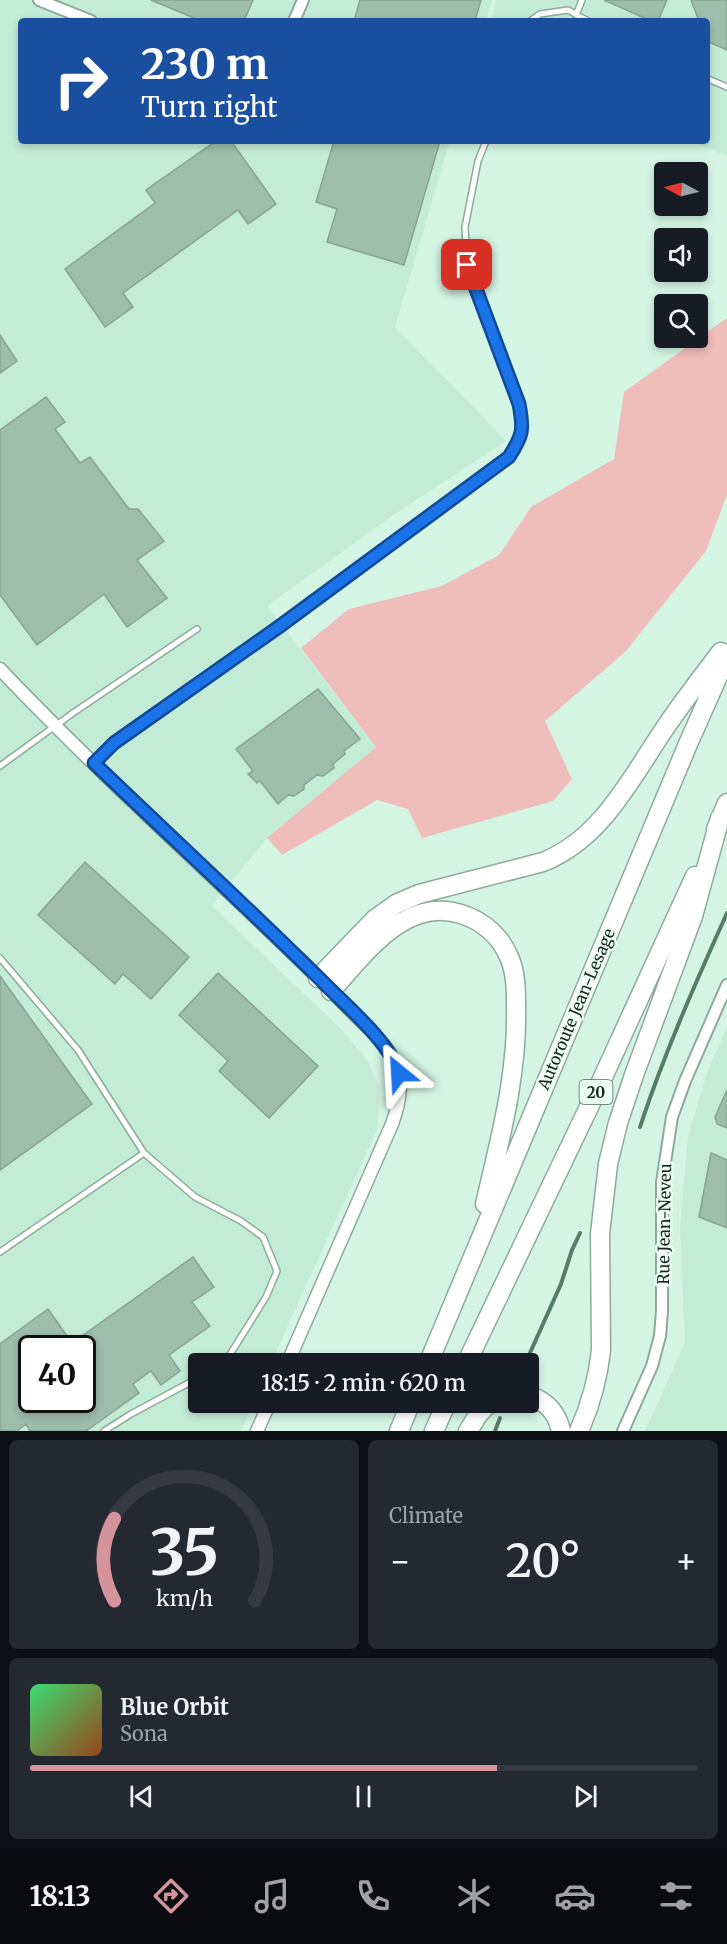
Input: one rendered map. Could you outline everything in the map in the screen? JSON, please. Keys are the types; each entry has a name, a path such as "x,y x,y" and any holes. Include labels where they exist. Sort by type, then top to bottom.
{"highway":[{"path":"318,978 375,919 396,904 419,894 543,862 581,840 607,814 664,730 727,644"},
{"name":"Autoroute Jean-Lesage","path":"433,1353 727,656"},
{"path":"579,1431 594,1392 599,1368 601,1350 600,1234 610,1154 643,1050 693,916 724,811"},
{"name":"20","path":"471,1353 599,1086 724,811"},
{"path":"332,991 385,934 403,920 423,912 455,912 477,921 496,936 509,956 516,991 515,1054 507,1105 473,1257"},
{"path":"539,1400 553,1411 561,1431"},
{"path":"399,1431 406,1413"},
{"path":"434,1431 442,1413"},
{"path":"468,1431 480,1413"}],"street":[{"path":"39,0 84,18"},
{"path":"295,18 303,0"},
{"path":"0,669 56,727 332,991 383,1044 399,1073 400,1101 392,1124 292,1353"},
{"name":"Rue Jean-Neveu","path":"623,1431 652,1366 660,1336 662,1182 672,1117 681,1089 727,985"},
{"path":"257,1431 265,1413"}],"lane":[{"path":"576,15 582,0"},
{"path":"534,18 540,14 568,10 582,18"},
{"path":"710,80 727,87"},
{"path":"94,763 114,743 280,626 509,457 519,441 523,425 519,404 467,265 465,227 478,161 485,144"},
{"path":"0,766 197,629"},
{"path":"0,958 78,1050 144,1153 195,1197 241,1221 263,1237 277,1271 266,1297 231,1353"},
{"path":"0,1252 144,1153"},
{"path":"104,1431 188,1383"}],"shaded area":[{"path":"0,0 492,0 487,18 18,18 18,144 449,144 395,327 506,441 392,516 267,606 376,747 267,838 212,906 343,1031 368,1061 380,1088 378,1127 276,1353 188,1353 188,1413 249,1413 241,1431 0,1431"},
{"path":"496,0 727,0 727,156 698,144 710,144 710,18 492,18"},
{"path":"727,318 727,494 706,551 625,652 545,721 572,779 553,801 422,838 408,809 377,800 282,855 267,838 376,747 301,648 349,609 442,586 499,555 531,507 614,459 624,392 685,348 708,348 708,332"},
{"path":"727,1027 727,1431 645,1431 685,1343 680,1227 688,1136 708,1070"}],"building":[{"path":"151,0 253,0 245,18 194,18"},
{"path":"360,0 481,0 476,18 355,18"},
{"path":"604,0 667,0 659,18 644,18"},
{"path":"691,0 727,0 727,50 710,43 710,18 698,18"},
{"path":"212,144 233,144 276,204 248,224 238,210 123,293 133,307 105,327 65,269 155,203 146,190"},
{"path":"333,144 439,144 404,265 327,242 337,209 316,202"},
{"path":"0,335 17,361 0,373"},
{"path":"46,397 65,422 55,429 80,463 90,457 129,509 138,509 164,541 137,560 167,598 127,627 104,594 37,645 0,595 0,430"},
{"path":"318,689 360,739 344,751 345,754 333,764 334,768 323,776 317,775 304,785 304,789 294,796 288,795 278,804 260,781 257,783 248,774 253,771 236,749"},
{"path":"85,862 189,957 151,999 123,974 115,984 38,915"},
{"path":"218,973 318,1066 269,1118 219,1071 228,1061 179,1015"},
{"path":"0,976 92,1104 0,1170"},
{"path":"727,1090 727,1128 717,1124 715,1117"},
{"path":"711,1153 727,1160 727,1228 699,1217"},
{"path":"193,1257 214,1287 192,1302 210,1326 169,1355 180,1371 161,1385 151,1371 133,1384 139,1393 86,1431 30,1431 26,1424 17,1431 0,1431 0,1344 48,1309 66,1335 18,1335 18,1413 96,1413 96,1335 83,1335"}],"waterway":[{"path":"640,1127 670,1046 727,913"},
{"path":"530,1353 561,1284 580,1233"},
{"path":"495,1431 500,1418"}],"route":[{"path":"399,1073 390,1054 373,1033 287,947 94,763 114,743 280,626 509,457 519,441 523,425 519,404 467,265"}]}
